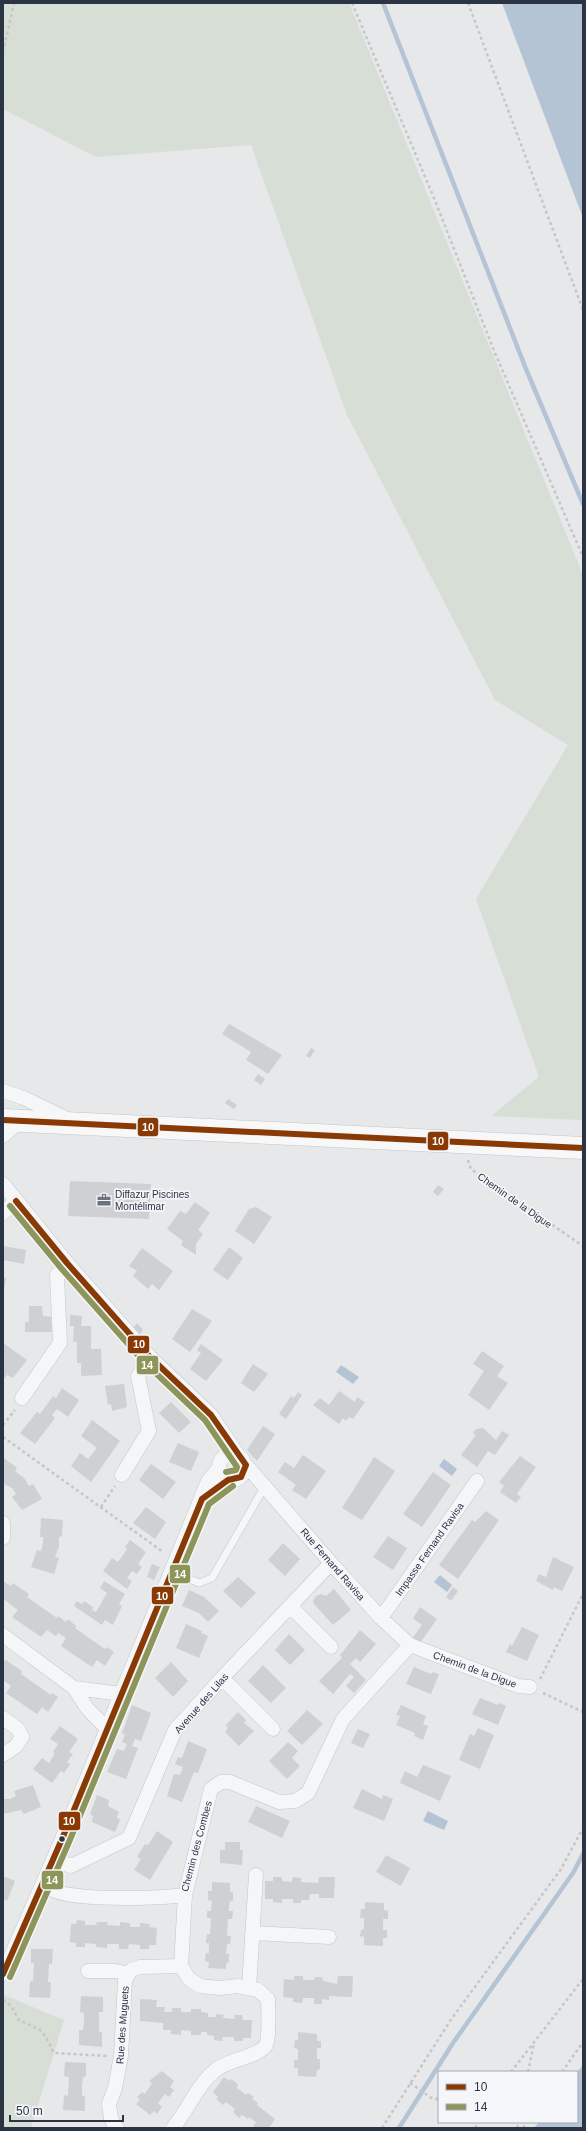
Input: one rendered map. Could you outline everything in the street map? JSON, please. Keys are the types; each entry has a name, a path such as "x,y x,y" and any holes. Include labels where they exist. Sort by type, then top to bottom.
{"main road":[{"path":"12,1120 583,1148"}],"street":[{"path":"3,1091 24,1098 75,1123"},
{"path":"3,1136 12,1120"},
{"path":"3,1184 67,1263 150,1357 211,1415 224,1432 238,1469"},
{"path":"3,1213 16,1201"},
{"path":"22,1398 60,1343 57,1275 67,1263"},
{"path":"122,1475 149,1431 138,1376 150,1357"},
{"path":"224,1432 221,1474 238,1469"},
{"path":"3,1974 45,1880 175,1567 208,1481 221,1463 230,1454 238,1469 262,1483"},
{"path":"202,1499 238,1469"},
{"name":"Impasse Fernand Ravisa","path":"381,1618 477,1481"},
{"name":"Rue Fernand Ravisa","path":"262,1483 331,1564 381,1618 410,1645"},
{"path":"3,1523 3,1538"},
{"name":"Avenue des Lilas","path":"53,1860 71,1866 129,1838 175,1730 222,1678 331,1564"},
{"path":"290,1606 331,1647"},
{"path":"3,1635 74,1688 87,1708 107,1729"},
{"name":"Chemin de la Digue","path":"410,1645 518,1686 530,1687"},
{"name":"Chemin des Combes","path":"45,1880 50,1888 60,1893 142,1899 185,1895 211,1789 221,1782 230,1782 279,1802 295,1801 308,1794 343,1719 410,1645"},
{"path":"222,1678 273,1729"},
{"path":"74,1688 122,1694"},
{"path":"3,1718 18,1728 22,1737 16,1746 3,1755"},
{"path":"249,1988 256,1875"},
{"path":"180,2126 204,2083 217,2069 236,2059 259,2052 267,2043 268,1999 258,1990 237,1986 220,1988 200,1986 189,1979 181,1966 185,1895"},
{"path":"252,1933 328,1937"},
{"name":"Rue des Muguets","path":"118,2128 115,2127 111,2118 109,2104 115,2088 121,2056 125,1980 131,1970 140,1967 181,1966"},
{"path":"88,1971 116,1971 129,1974"}],"lane":[{"path":"175,1567 199,1582 212,1578 262,1483"}],"path":[{"path":"3,52 14,3"},
{"path":"352,3 434,198 495,353 583,556"},
{"path":"468,3 583,310"},
{"name":"Chemin de la Digue","path":"466,1142 466,1151 471,1169 583,1246"},
{"path":"3,1425 22,1398"},
{"path":"3,1437 101,1508 175,1567"},
{"path":"101,1508 122,1475"},
{"name":"Chemin de la Digue","path":"530,1687 542,1677 583,1594"},
{"path":"530,1687 583,1712"},
{"path":"382,2128 450,2021 561,1868 583,1828"},
{"path":"512,2071 583,1979"},
{"path":"3,2000 11,2006 19,2020 40,2030 46,2037 54,2053 121,2056"},
{"path":"528,2071 534,2042"},
{"path":"563,2071 583,2042"},
{"path":"410,2083 433,2099 438,2099"}],"shaded area":[{"path":"3,3 349,3 583,575 583,1120 491,1116 539,1077 476,899 568,745 495,700 347,415 251,145 96,157 3,109"},
{"path":"4,1995 64,2020 31,2128 3,2128"}],"water":[{"path":"502,3 583,3 583,218"},
{"path":"341,1365 359,1377 353,1384 336,1372"},
{"path":"444,1459 457,1469 452,1476 439,1466"},
{"path":"440,1575 452,1585 447,1592 434,1582"},
{"path":"428,1811 448,1821 444,1830 423,1821"},
{"path":"583,2065 583,2128 534,2128 538,2123 578,2123 578,2071"}],"building":[{"path":"229,1024 282,1055 268,1074 246,1060 251,1052 222,1034"},
{"path":"311,1048 315,1050 310,1058 306,1056"},
{"path":"258,1074 265,1079 261,1085 254,1080"},
{"path":"228,1099 237,1105 234,1109 225,1103"},
{"path":"70,1181 151,1184 149,1219 68,1216"},
{"path":"438,1185 444,1189 438,1196 433,1192"},
{"path":"195,1202 210,1213 198,1230 203,1234 196,1244 196,1255 181,1245 183,1241 167,1229 180,1211 186,1214"},
{"path":"256,1207 272,1217 254,1244 235,1231 249,1209"},
{"path":"3,1246 26,1250 24,1264 3,1260"},
{"path":"229,1247 243,1258 228,1280 213,1270"},
{"path":"142,1248 173,1271 159,1290 152,1284 148,1289 133,1276 137,1271 129,1266"},
{"path":"3,1278 6,1278 4,1291 3,1291"},
{"path":"29,1306 42,1306 43,1316 51,1317 52,1332 25,1332 25,1322 29,1322"},
{"path":"192,1309 212,1321 190,1352 172,1339"},
{"path":"70,1315 82,1316 81,1326 91,1326 91,1349 101,1349 102,1375 81,1376 81,1363 77,1363 77,1342 73,1342 74,1326 70,1326"},
{"path":"137,1323 143,1330 139,1335 133,1328"},
{"path":"3,1343 27,1360 13,1378 7,1375 3,1380"},
{"path":"201,1344 223,1360 206,1381 190,1369 201,1353 197,1350"},
{"path":"482,1351 504,1366 497,1376 508,1383 489,1410 468,1395 484,1371 473,1364"},
{"path":"253,1364 268,1374 254,1392 241,1383"},
{"path":"124,1384 127,1407 112,1411 111,1404 108,1405 105,1386"},
{"path":"62,1388 79,1400 68,1417 57,1409 52,1415 55,1418 35,1444 20,1433 37,1412 40,1414 53,1396 56,1398"},
{"path":"339,1391 355,1402 357,1397 365,1402 353,1419 349,1417 346,1421 343,1418 339,1424 313,1405 320,1398 329,1405"},
{"path":"298,1392 302,1395 286,1419 279,1414 291,1396 294,1398"},
{"path":"171,1402 191,1422 179,1433 159,1413"},
{"path":"92,1420 120,1441 91,1482 71,1466 80,1453 88,1459 97,1448 81,1436"},
{"path":"263,1426 275,1434 257,1461 247,1450"},
{"path":"483,1428 496,1440 502,1431 509,1435 495,1455 488,1451 477,1467 461,1455 476,1435 473,1433 476,1429"},
{"path":"178,1443 199,1452 191,1471 169,1462"},
{"path":"303,1455 326,1471 306,1499 292,1490 296,1485 278,1472 285,1462 294,1468"},
{"path":"520,1456 536,1467 517,1494 521,1497 516,1503 500,1492 504,1486 499,1482"},
{"path":"374,1457 395,1471 362,1520 342,1508"},
{"path":"4,1458 17,1468 15,1471 25,1479 29,1486 33,1484 42,1499 22,1510 12,1497 16,1494 12,1488 4,1484 3,1486"},
{"path":"151,1464 176,1482 163,1499 139,1480"},
{"path":"433,1472 451,1485 422,1527 403,1514"},
{"path":"146,1507 166,1522 155,1539 133,1523"},
{"path":"486,1511 499,1520 458,1579 439,1565 472,1520 475,1522"},
{"path":"41,1518 63,1520 62,1536 59,1537 59,1547 55,1557 59,1558 54,1574 31,1567 37,1550 41,1551 43,1543 43,1537 40,1537"},
{"path":"388,1536 407,1548 393,1570 373,1557"},
{"path":"130,1540 146,1552 138,1564 142,1567 137,1574 132,1571 127,1578 132,1581 127,1589 103,1571 112,1558 118,1562 127,1549 125,1547"},
{"path":"283,1543 300,1559 285,1576 268,1560"},
{"path":"553,1557 574,1567 562,1591 554,1587 553,1590 536,1581 539,1574 546,1577"},
{"path":"152,1564 160,1567 154,1580 147,1577"},
{"path":"238,1577 256,1593 241,1608 223,1591"},
{"path":"3,1581 11,1586 13,1583 29,1594 27,1597 57,1618 58,1616 66,1622 68,1619 76,1626 75,1628 105,1649 107,1647 114,1652 105,1666 97,1660 92,1667 61,1646 66,1638 58,1633 56,1636 47,1630 41,1637 12,1617 18,1610 3,1599"},
{"path":"104,1581 125,1594 119,1604 122,1606 113,1625 105,1620 102,1625 74,1606 77,1601 82,1604 84,1601 93,1607 92,1610 96,1612 107,1593 100,1588"},
{"path":"453,1587 458,1591 451,1601 446,1597"},
{"path":"334,1589 351,1610 333,1625 313,1601 316,1596 321,1594 326,1596"},
{"path":"189,1590 204,1597 219,1611 208,1622 199,1613 182,1606"},
{"path":"420,1607 437,1619 420,1643 413,1637 422,1625 413,1618"},
{"path":"186,1624 202,1631 201,1633 208,1636 199,1658 176,1648"},
{"path":"522,1627 539,1635 527,1661 506,1652 510,1644 512,1646"},
{"path":"360,1630 376,1644 360,1662 356,1658 350,1664 366,1680 354,1693 346,1686 354,1677 350,1674 333,1694 319,1681 342,1658 340,1655"},
{"path":"289,1634 305,1650 290,1665 275,1650"},
{"path":"6,1660 22,1671 21,1674 51,1695 52,1693 58,1697 48,1712 42,1707 37,1714 6,1693 11,1686 3,1680 3,1661"},
{"path":"171,1662 188,1681 173,1697 155,1678"},
{"path":"263,1665 286,1688 271,1703 248,1681"},
{"path":"414,1667 431,1674 432,1672 439,1674 431,1694 406,1684"},
{"path":"480,1698 498,1705 500,1703 506,1706 498,1725 472,1714"},
{"path":"132,1705 151,1713 141,1741 135,1739 132,1746 138,1748 126,1779 107,1772 117,1749 124,1751 127,1744 122,1742 125,1735 122,1733"},
{"path":"401,1705 426,1716 423,1724 428,1726 423,1740 414,1736 415,1733 396,1725 400,1716 396,1715"},
{"path":"307,1710 323,1724 302,1745 287,1731"},
{"path":"238,1712 246,1720 244,1723 254,1731 239,1746 225,1732 228,1728 226,1725"},
{"path":"60,1726 78,1739 69,1752 73,1754 67,1762 70,1764 64,1773 61,1771 52,1783 33,1769 42,1758 49,1763 58,1744 50,1739"},
{"path":"478,1728 494,1735 480,1769 459,1760 470,1734 474,1736"},
{"path":"358,1729 370,1734 363,1748 351,1743"},
{"path":"188,1741 207,1749 198,1773 194,1772 182,1802 167,1796 174,1774 180,1775 183,1767 175,1764 178,1757 182,1758"},
{"path":"288,1742 298,1751 292,1758 300,1766 287,1779 269,1761"},
{"path":"423,1765 451,1776 440,1801 400,1783 405,1771 417,1777"},
{"path":"33,1785 41,1807 24,1814 21,1810 3,1814 3,1795 4,1799 10,1799 16,1796 14,1791"},
{"path":"362,1789 382,1799 383,1795 393,1799 384,1821 353,1808"},
{"path":"97,1795 109,1800 108,1806 119,1812 117,1817 120,1820 115,1832 92,1822 93,1816 90,1814"},
{"path":"256,1806 290,1821 282,1838 248,1822"},
{"path":"157,1831 173,1842 150,1880 134,1870 141,1859 137,1857 145,1844 148,1845"},
{"path":"225,1842 240,1842 240,1850 243,1850 242,1865 220,1863 220,1850 225,1850"},
{"path":"386,1855 410,1868 401,1886 376,1872"},
{"path":"3,1876 15,1881 7,1901 3,1899"},
{"path":"273,1877 282,1877 282,1881 292,1882 293,1877 301,1878 301,1882 318,1883 319,1877 335,1877 334,1898 319,1898 319,1894 310,1894 309,1900 301,1900 301,1903 293,1903 293,1899 282,1899 282,1903 273,1902 273,1899 265,1899 265,1881 273,1881"},
{"path":"212,1882 230,1883 230,1892 233,1892 233,1901 230,1901 229,1906 229,1911 233,1911 232,1919 228,1919 227,1936 231,1936 230,1944 227,1944 226,1954 229,1954 229,1962 226,1963 226,1969 208,1968 209,1962 205,1961 206,1953 209,1953 209,1943 206,1943 207,1934 210,1934 211,1918 207,1918 207,1911 211,1911 212,1901 208,1900 208,1891 212,1891"},
{"path":"365,1902 384,1903 384,1910 388,1911 388,1919 383,1919 383,1930 387,1930 387,1938 383,1938 383,1946 364,1945 364,1937 360,1936 361,1930 364,1929 364,1918 360,1918 361,1909 365,1909"},
{"path":"77,1920 85,1921 85,1925 96,1925 97,1922 108,1922 107,1925 120,1926 120,1922 130,1923 130,1927 140,1927 140,1923 150,1924 149,1927 157,1928 156,1945 149,1945 149,1949 140,1949 140,1945 129,1944 128,1949 119,1949 119,1944 107,1944 107,1948 96,1947 96,1944 85,1943 85,1947 76,1947 76,1943 70,1942 71,1924 76,1924"},
{"path":"31,1949 53,1949 52,1964 49,1964 48,1982 51,1982 50,1998 29,1997 30,1981 33,1981 34,1963 31,1963"},
{"path":"294,1976 303,1976 303,1980 314,1980 315,1977 322,1977 323,1981 337,1984 338,1976 353,1976 352,1997 329,1996 329,2000 322,1999 322,2004 314,2004 314,1998 303,1998 302,2003 293,2002 293,1998 283,1997 284,1979 294,1980"},
{"path":"81,1996 103,1997 103,2012 99,2012 99,2032 102,2032 102,2047 79,2045 79,2030 83,2030 84,2021 84,2013 80,2012"},
{"path":"140,1999 157,2000 156,2007 165,2007 164,2012 172,2012 172,2008 181,2008 181,2012 191,2012 191,2009 201,2009 201,2012 208,2013 208,2017 216,2017 216,2014 224,2015 223,2018 235,2019 234,2015 242,2015 243,2020 252,2020 251,2038 243,2038 243,2041 234,2041 234,2037 222,2037 223,2041 214,2040 214,2036 207,2035 207,2032 201,2032 201,2035 191,2035 191,2031 181,2030 181,2035 171,2034 171,2030 163,2030 163,2023 140,2021"},
{"path":"298,2032 317,2034 317,2041 321,2041 321,2048 317,2048 317,2059 320,2059 320,2069 317,2070 316,2077 298,2076 298,2068 294,2068 294,2060 298,2060 298,2049 294,2048 295,2040 298,2040"},
{"path":"65,2062 86,2063 86,2076 83,2077 82,2086 82,2096 85,2096 85,2111 63,2110 64,2095 68,2096 69,2077 64,2076"},
{"path":"162,2071 174,2081 170,2087 174,2090 169,2097 165,2094 158,2103 162,2107 157,2114 154,2111 150,2115 136,2104 140,2100 137,2097 142,2092 145,2094 152,2083 149,2081"},
{"path":"224,2077 229,2081 231,2079 238,2084 237,2088 246,2095 248,2093 254,2097 252,2099 258,2103 257,2105 275,2119 269,2128 252,2128 256,2122 249,2117 248,2119 242,2115 239,2118 233,2112 235,2109 226,2102 223,2105 216,2099 218,2097 213,2092"}],"waterway":[{"path":"383,3 526,369 583,504"},
{"path":"399,2128 453,2043 573,1873 583,1854"}],"transit line":[{"name":"10","path":"3,1120 583,1148"},
{"name":"10","path":"16,1201 67,1263 150,1357 211,1415 246,1465 241,1477 228,1480"},
{"name":"14","path":"10,1206 61,1268 144,1362 205,1420 237,1467 236,1470 226,1472"},
{"name":"10","path":"3,1974 62,1839 202,1499 228,1480"},
{"name":"14","path":"10,1977 69,1842 209,1504 233,1486"}],"place":[{"name":"Diffazur Piscines Montélimar","path":"104,1200"}]}
